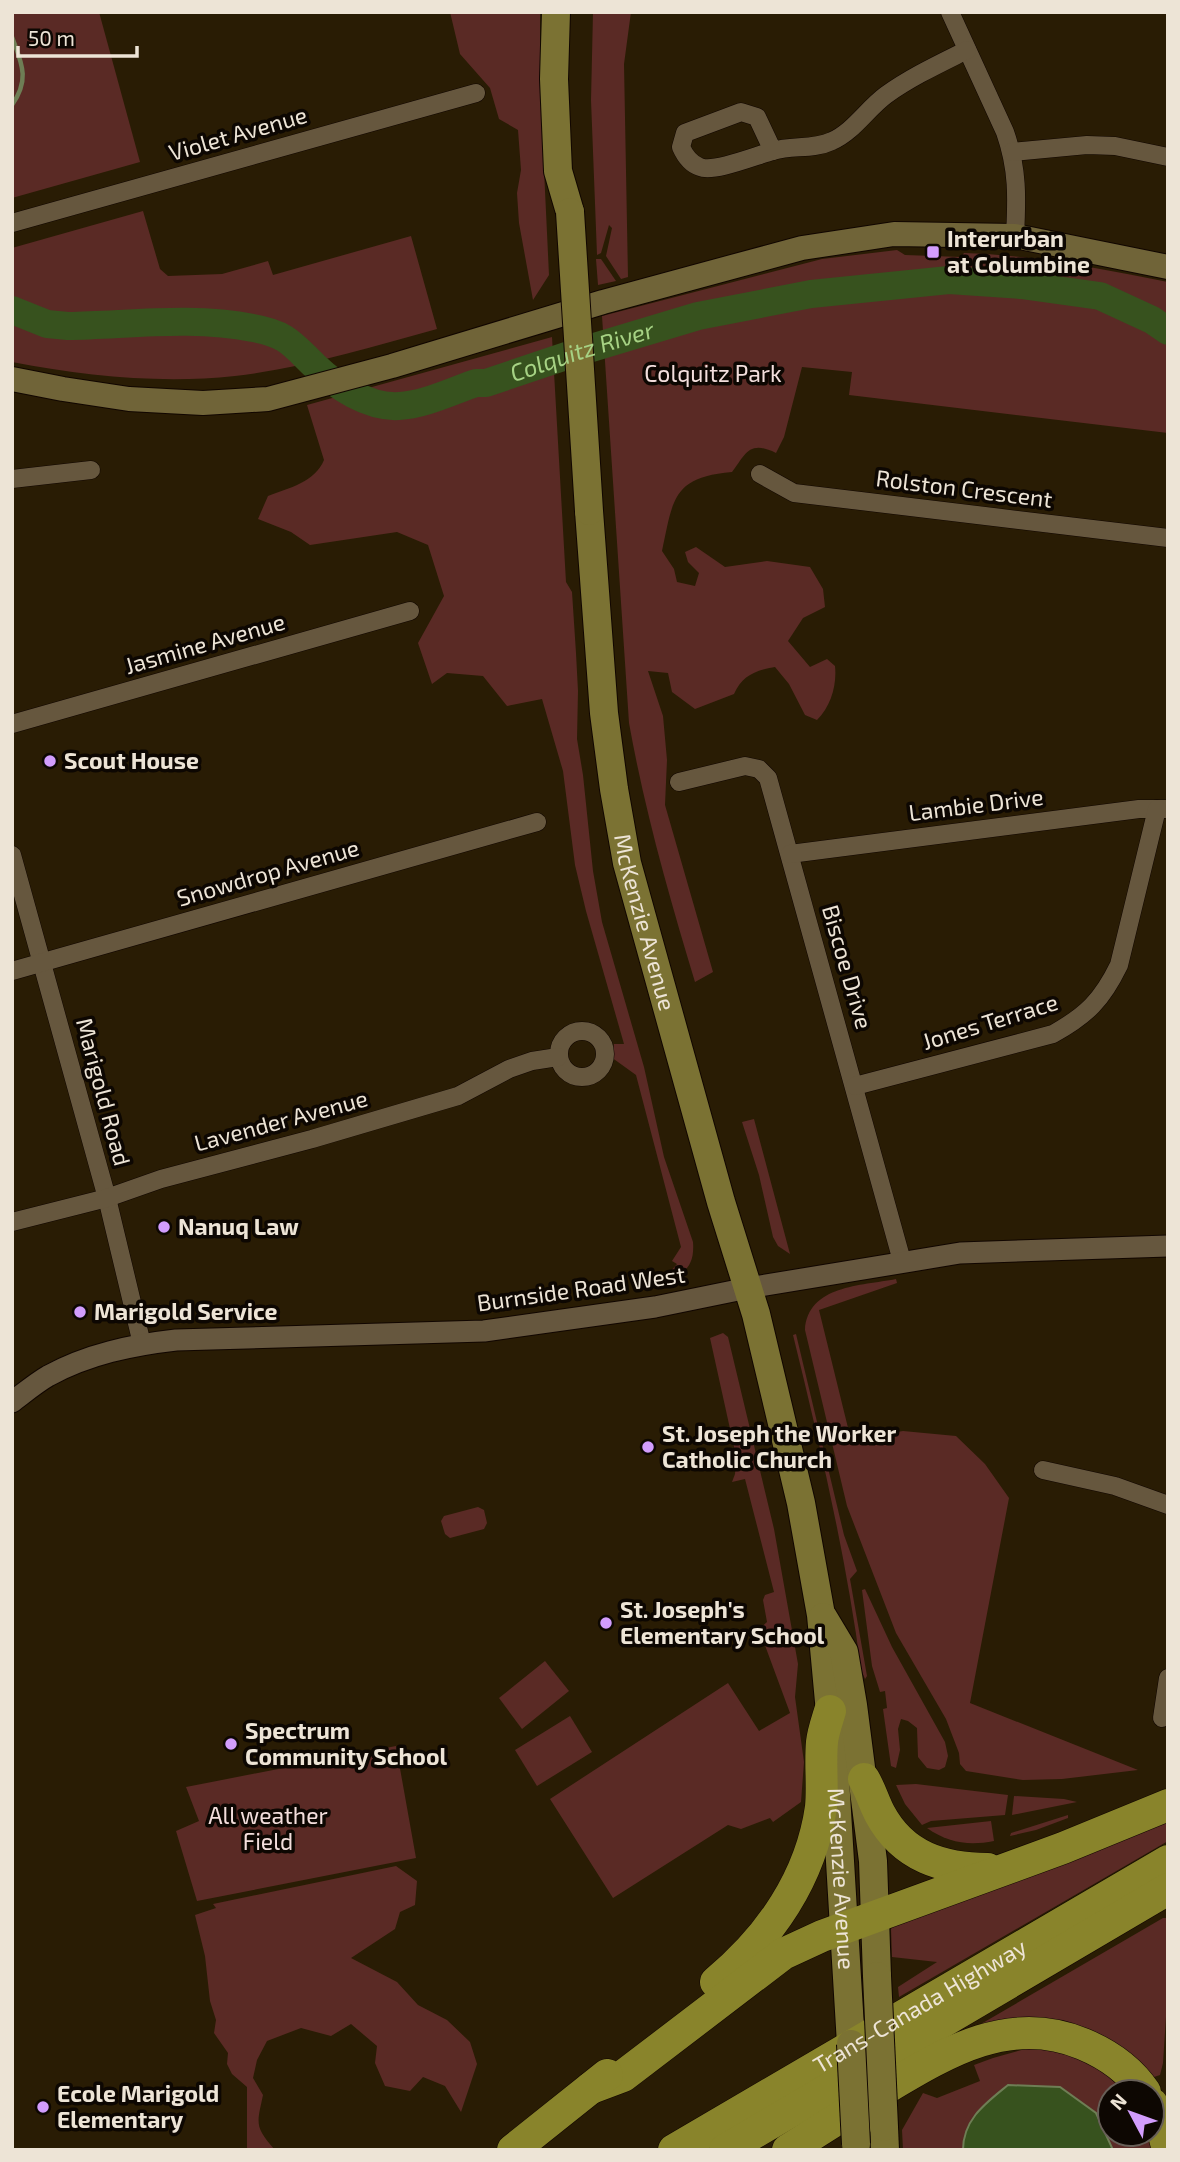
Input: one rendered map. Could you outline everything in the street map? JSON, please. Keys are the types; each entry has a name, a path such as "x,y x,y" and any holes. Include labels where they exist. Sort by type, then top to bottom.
{"highway":[{"path":"513,2150 591,2088 743,1958 783,1910 797,1884 817,1830 823,1776 822,1742 830,1711"},
{"path":"864,1779 887,1824 910,1848 924,1858 962,1869 1003,1869"},
{"path":"591,2088 623,2076 783,1954 843,1928 1168,1805"},
{"name":"Trans-Canada Highway","path":"674,2150 1168,1861"},
{"name":"Trans-Canada Highway","path":"725,2150 1168,1889"},
{"path":"788,2150 929,2062 968,2044 1004,2035 1050,2033 1081,2043 1110,2058 1133,2078"}],"main road":[{"name":"McKenzie Avenue","path":"556,12 554,79 558,171 570,212"},
{"name":"McKenzie Avenue","path":"573,12 575,172 570,212 604,713 614,789 627,863 721,1202 748,1288 801,1503 821,1615 830,1711 856,2147"},
{"path":"12,379 129,399 203,403 268,399 352,378 603,302 802,248 894,234 1015,236 1168,267"},
{"name":"McKenzie Avenue","path":"821,1615 844,1652 864,1779 873,1861 885,2138"}],"street":[{"path":"950,12 1012,152 1017,189 1015,236"},
{"path":"773,151 757,117 741,112 685,133 681,147 684,155 694,164 710,169 773,151 783,148 814,146 832,141 888,93 967,50"},
{"name":"Violet Avenue","path":"12,223 476,93"},
{"path":"1012,152 1087,145 1115,146 1168,157"},
{"path":"12,479 92,470"},
{"name":"Rolston Crescent","path":"760,474 794,493 1168,538"},
{"name":"Jasmine Avenue","path":"12,724 410,611"},
{"name":"Biscoe Drive","path":"679,782 745,765 759,769 768,778 902,1261"},
{"name":"Lambie Drive","path":"790,854 1162,809"},
{"name":"Jones Terrace","path":"855,1086 1053,1034 1076,1021 1096,1004 1109,987 1119,965 1162,809"},
{"name":"Snowdrop Avenue","path":"12,971 537,822"},
{"name":"Marigold Road","path":"12,855 107,1198 142,1344"},
{"name":"Lavender Avenue","path":"12,1222 107,1198 161,1179 312,1139 458,1096 509,1069 532,1061 558,1057"},
{"name":"Burnside Road West","path":"12,1402 48,1376 99,1355 142,1344 176,1340 484,1331 654,1307 748,1288 960,1253 1168,1246"},
{"path":"1043,1469 1115,1486 1168,1506"},
{"path":"1162,1718 1168,1678"}],"green space":[{"path":"12,12 99,12 140,162 12,198"},
{"path":"450,12 540,12 540,85 549,275 533,300 519,223 517,193 521,170 518,130 499,119 490,88 460,54"},
{"path":"593,12 631,12 624,64 628,277 621,279 606,256 612,228 609,225 601,253 597,255 591,100"},
{"path":"143,211 160,269 168,276 222,274 268,261 273,275 411,236 437,329 286,368 235,376 151,379 68,371 12,362 12,248"},
{"name":"Colquitz Park","path":"897,250 905,255 961,257 964,253 1066,263 1168,282 1168,433 849,395 852,372 802,367 784,437 776,453 759,448 748,451 732,472 697,479 679,494 669,518 662,551 674,569 677,582 695,586 699,573 688,562 685,552 696,547 725,567 767,561 810,567 823,589 825,607 803,618 788,641 810,667 827,659 835,666 834,688 829,702 817,720 805,715 789,684 775,667 750,675 734,694 695,709 672,692 668,673 648,671 663,716 667,760 665,805 713,972 695,982 658,854 629,723 602,316 822,259"},
{"path":"596,259 601,259 616,281 598,285"},
{"path":"552,337 566,582 572,592 576,653 577,739 593,871 602,922 644,1067 664,1157 693,1242 692,1258 686,1270 658,1280 677,1264 672,1261 681,1247 636,1075 611,1057 614,1044 624,1044 575,865 563,771 542,699 507,706 483,676 447,673 432,684 418,643 444,596 428,545 397,532 310,545 291,532 258,519 268,496 308,479 324,460 307,405"},
{"path":"754,1119 790,1254 778,1246 773,1237 759,1175 742,1122"},
{"path":"896,1279 897,1283 819,1310 851,1440 903,1431 956,1436 985,1464 1009,1498 970,1703 1138,1770 1062,1779 1023,1780 966,1771 960,1764 959,1753 946,1719 896,1633 847,1506 805,1330 808,1315 826,1296 853,1286"},
{"path":"723,1333 728,1337 774,1529 798,1664 795,1697 804,1762 801,1802 773,1822 770,1818 741,1829 728,1825 613,1898 550,1799 728,1683 759,1731 790,1713 759,1629 767,1622 763,1600 765,1595 774,1592 745,1479 732,1482 736,1456 710,1338"},
{"path":"796,1334 844,1535 857,1571 850,1579 867,1676 865,1679 861,1669 832,1501 793,1335"},
{"path":"478,1507 484,1510 487,1523 484,1529 450,1538 445,1534 441,1521 444,1516"},
{"path":"865,1589 892,1647 945,1742 948,1756 945,1767 939,1770 927,1768 918,1757 917,1728 901,1719 898,1729 900,1750 896,1768 891,1766 883,1709 887,1708 885,1691 880,1692 872,1666 862,1590"},
{"path":"545,1661 569,1691 522,1729 499,1698"},
{"path":"570,1716 592,1752 537,1786 515,1750"},
{"name":"All weather Field","path":"396,1746 416,1858 197,1901 176,1831 199,1821 186,1787"},
{"path":"916,1784 1008,1795 1005,1815 931,1821 922,1825 905,1804 896,1785"},
{"path":"1014,1796 1064,1799 1077,1802 1012,1815"},
{"path":"1168,1813 1168,1841 899,1997 898,1987 937,1962 892,1957 891,1929 899,1919"},
{"path":"1068,1815 1068,1818 1036,1830 1010,1836 1011,1833"},
{"path":"991,1821 994,1841 967,1843 951,1840 927,1828"},
{"path":"396,1866 417,1881 415,1905 400,1912 395,1929 351,1958 397,1982 418,2005 447,2020 470,2042 477,2064 461,2112 445,2086 423,2077 410,2091 385,2086 375,2063 377,2046 351,2024 331,2036 301,2028 267,2041 257,2060 253,2078 263,2095 259,2112 260,2130 275,2150 247,2150 247,2087 232,2074 227,2064 228,2053 214,2033 216,2020 210,2001 205,1956 195,1915 216,1908 213,1904"},
{"path":"1163,1918 1168,1918 1168,1986 1160,2075 1154,2077 1129,2052 1078,2027 962,2035"},
{"path":"1029,2048 1059,2051 1082,2058 1109,2078 1096,2078 1096,2113 1059,2087 1008,2085 984,2105 971,2121 963,2150 903,2150 902,2130 923,2093 937,2098 980,2081 974,2065"},
{"path":"1112,2148 1154,2150 1113,2150"}],"shaded area":[{"path":"1008,2085 1060,2087 1096,2113 1096,2148 1113,2150 963,2150 967,2129 984,2105"}],"waterway":[{"path":"12,37 23,79 12,105"},
{"name":"Colquitz River","path":"12,310 47,324 68,326 207,322 264,330 288,341 323,374 343,388 364,399 387,406 409,405 428,400 698,316 811,294 949,280 1021,285 1100,296 1152,320 1168,331"}],"place":[{"name":"Interurban at Columbine","path":"933,252"},
{"name":"Scout House","path":"50,761"},
{"name":"Nanuq Law","path":"164,1227"},
{"name":"Marigold Service","path":"80,1312"},
{"name":"St. Joseph the Worker Catholic Church","path":"648,1447"},
{"name":"St. Joseph's Elementary School","path":"606,1623"},
{"name":"Spectrum Community School","path":"231,1744"},
{"name":"Ecole Marigold Elementary","path":"43,2107"}]}
